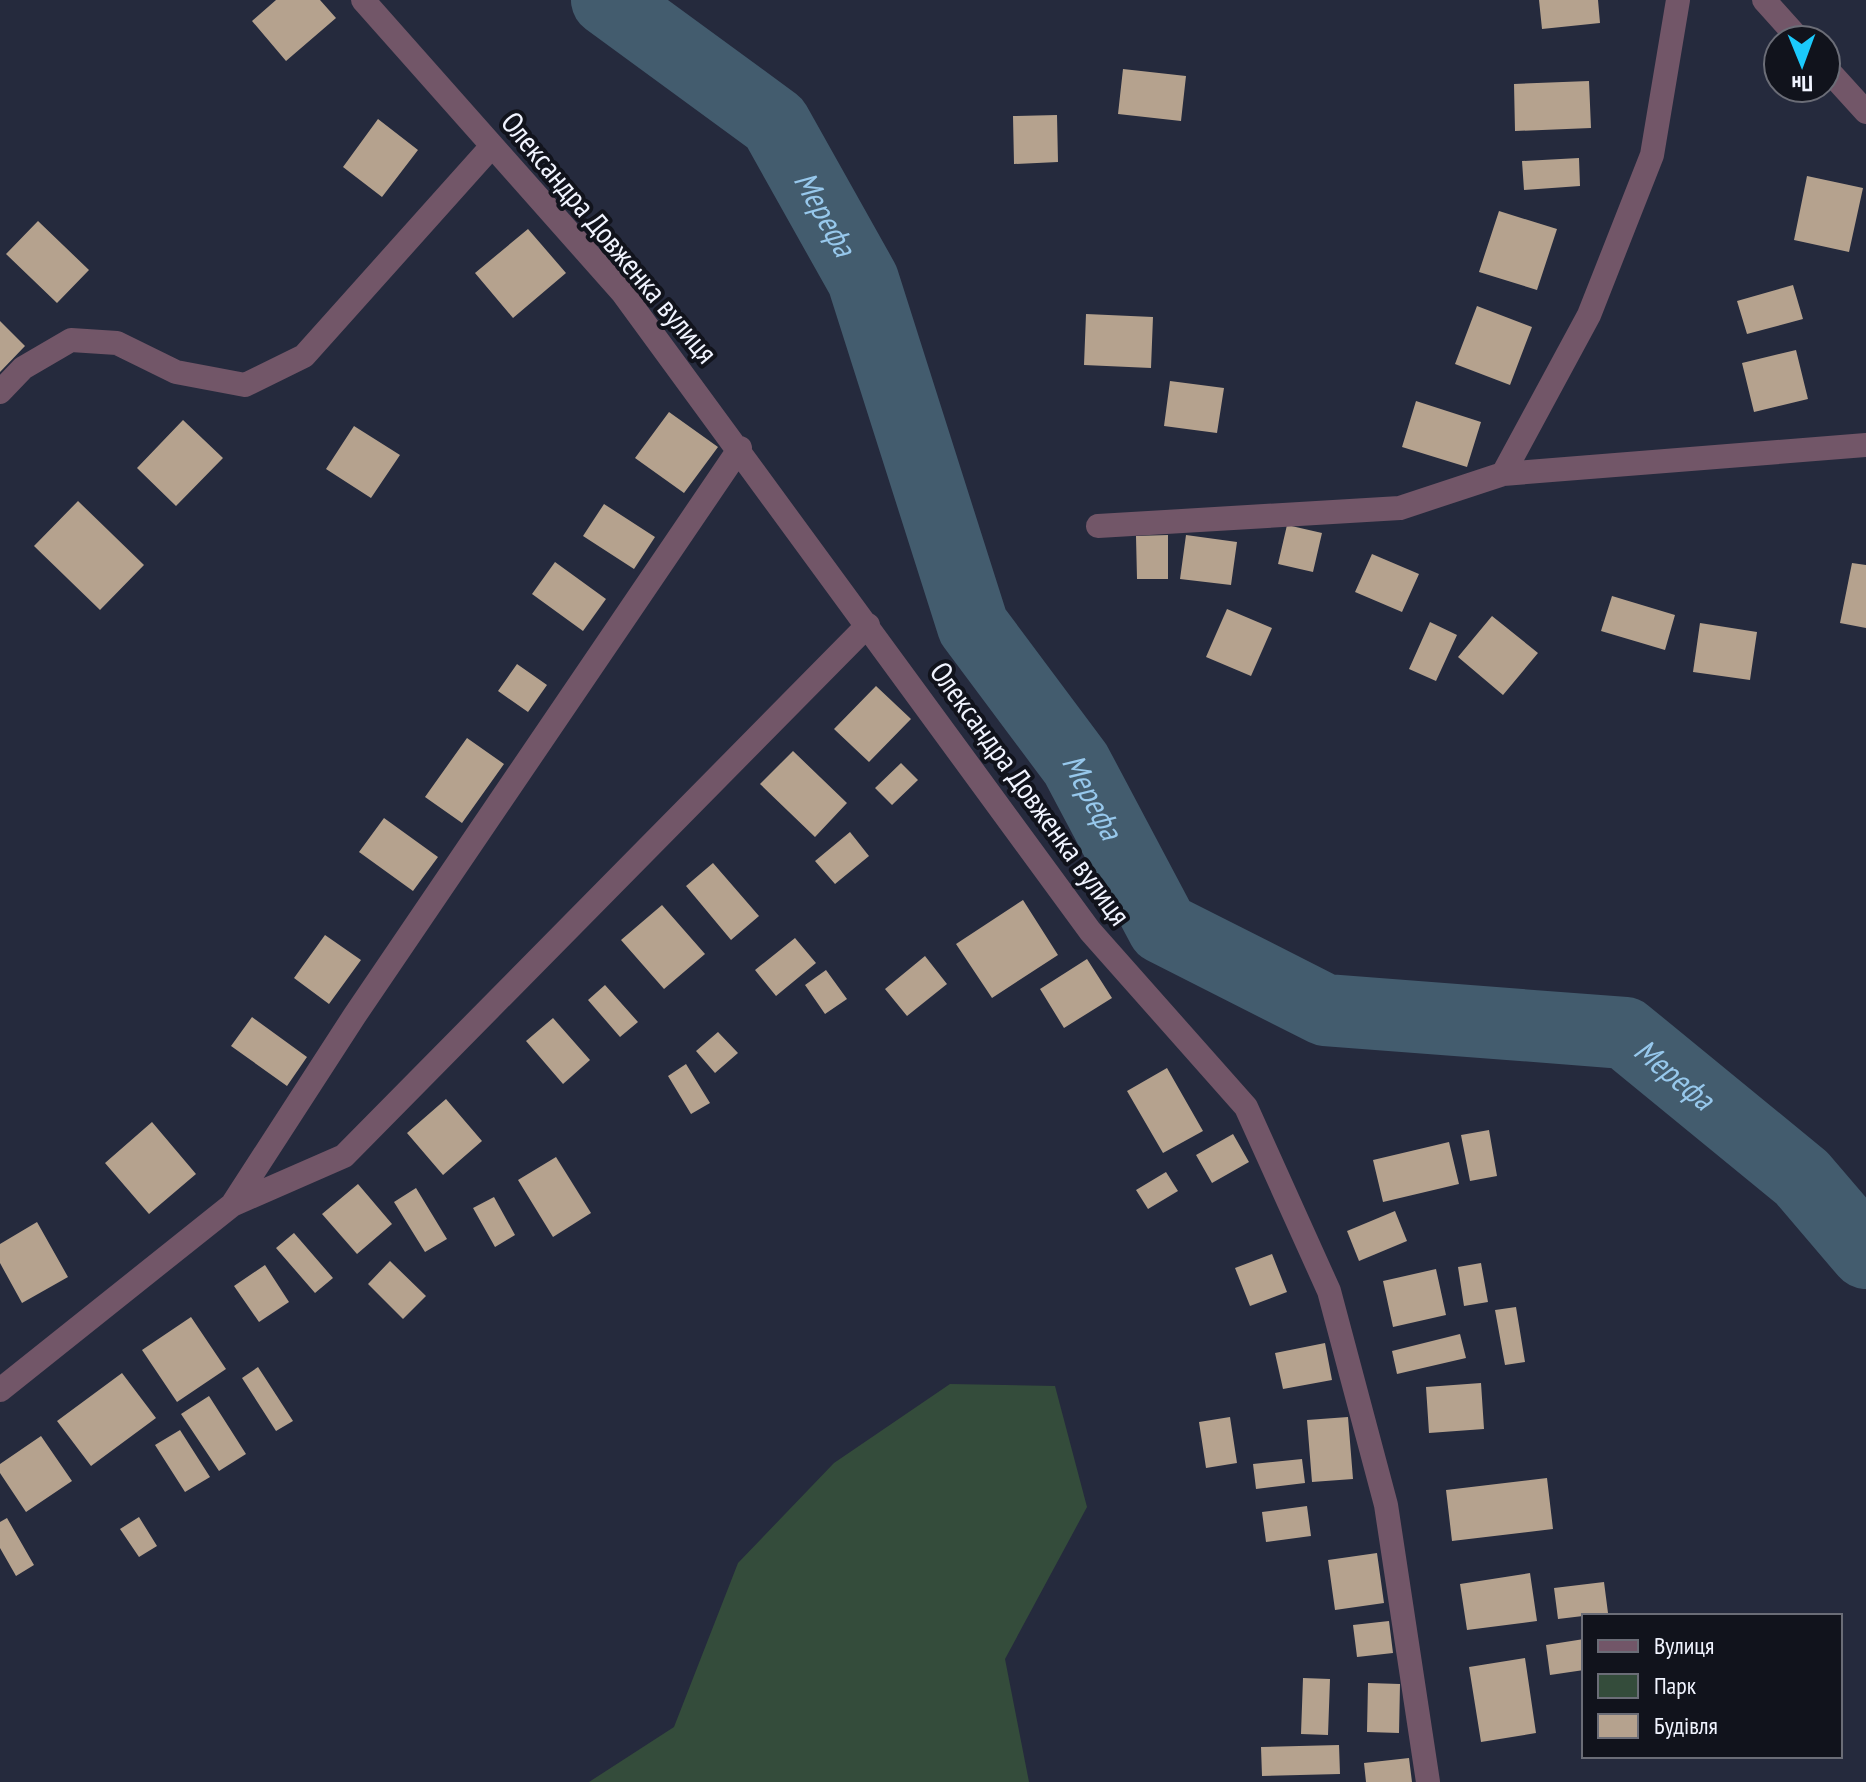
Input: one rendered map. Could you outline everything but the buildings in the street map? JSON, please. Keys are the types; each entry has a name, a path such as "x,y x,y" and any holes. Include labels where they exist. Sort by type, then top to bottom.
{"street":[{"name":"Олександра Довженка вулиця","path":"363,0 622,292 740,448 1090,931 1246,1107 1329,1291 1386,1505 1428,1782"},
{"path":"1503,474 1589,315 1652,155 1678,0"},
{"path":"1764,0 1786,24"},
{"path":"1842,86 1866,112"},
{"path":"0,392 23,368 71,340 117,343 176,372 245,385 304,356 492,146"},
{"path":"1098,526 1400,508 1503,474 1866,445"},
{"path":"232,1205 355,1015 740,448"},
{"path":"0,1390 232,1205 344,1156 868,625"}],"green space":[{"path":"950,1384 1055,1386 1087,1507 1005,1659 1029,1782 589,1782 674,1727 738,1563 834,1463"}],"waterway":[{"name":"Мерефа","path":"607,0 775,123 863,280 973,626 1076,764 1163,928 1325,1010 1625,1033 1802,1178 1866,1253"}]}
